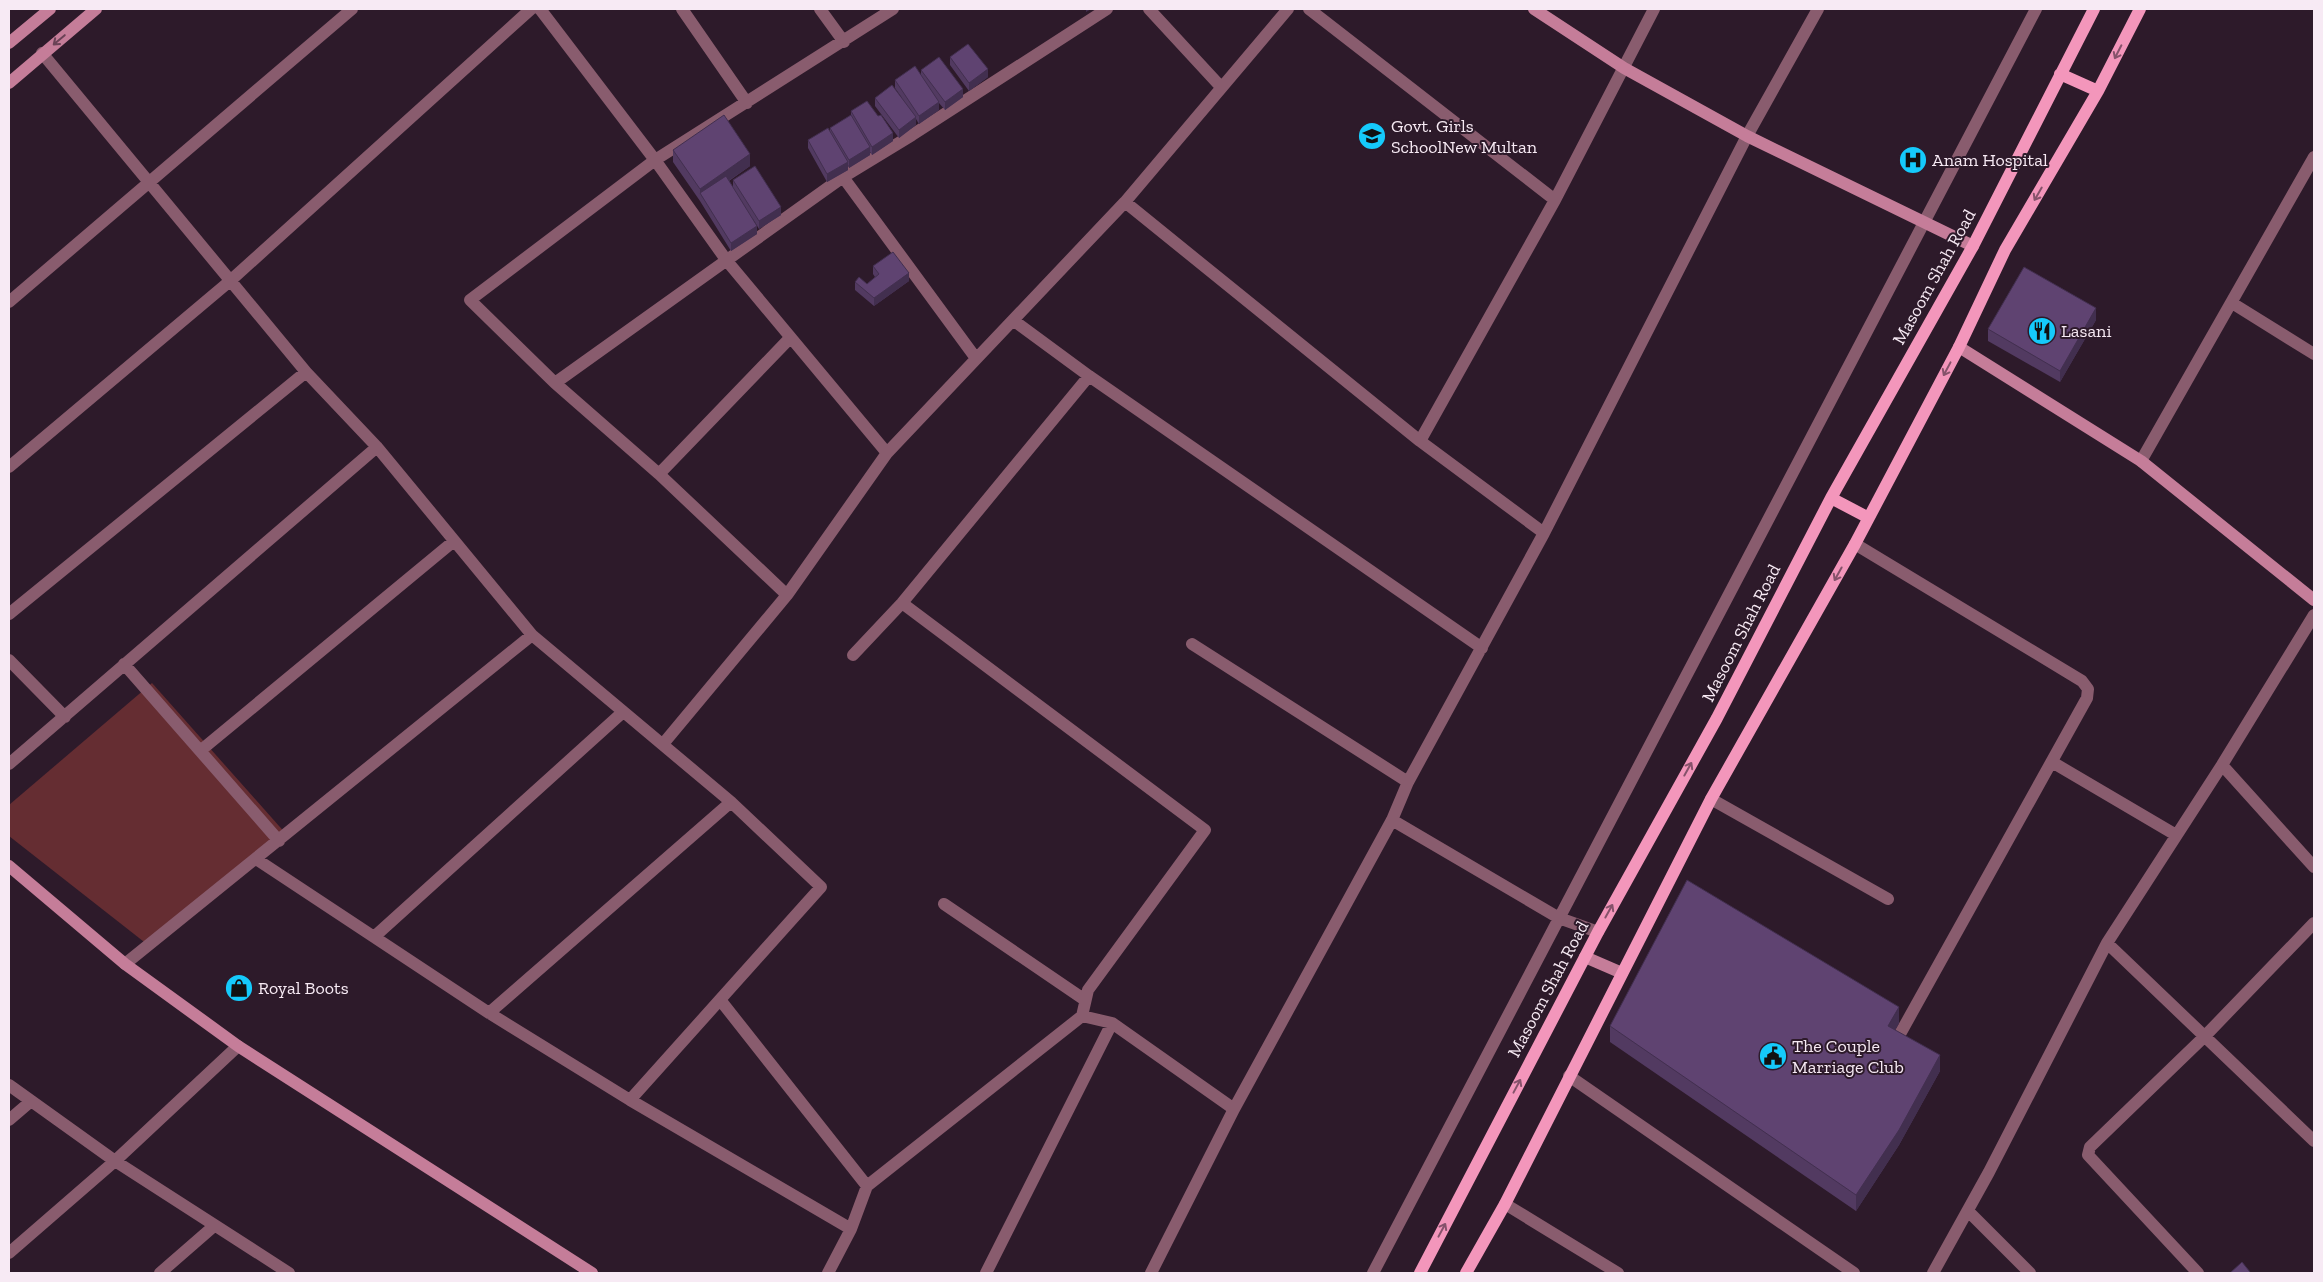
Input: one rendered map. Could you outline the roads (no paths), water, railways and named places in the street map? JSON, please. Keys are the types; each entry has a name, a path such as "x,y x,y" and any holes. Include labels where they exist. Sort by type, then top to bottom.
{"main road":[{"path":"9,43 50,9"},
{"path":"9,82 96,9"},
{"path":"1534,9 1624,68 1747,136 1972,246"},
{"name":"Masoom Shah Road","path":"1420,1273 1584,957 1717,718 1831,498 1972,246 2094,9"},
{"path":"1466,1273 1505,1204 1711,799 1854,544 1959,347 2005,250 2098,92 2140,9"},
{"path":"2060,74 2098,92"},
{"path":"1959,347 2141,461 2314,600"},
{"path":"1831,498 1867,517"},
{"path":"9,866 125,964 238,1046 592,1273"},
{"path":"1584,957 1622,973"}],"street":[{"path":"9,302 147,182 352,9"},
{"path":"9,467 230,280 531,9"},
{"path":"540,9 655,160 726,261 887,453"},
{"path":"682,9 747,103"},
{"path":"820,9 844,42"},
{"path":"787,594 659,474 555,383 470,300 655,160 844,42 893,9"},
{"path":"555,383 843,177 912,135 1107,9"},
{"path":"1149,9 1221,87"},
{"path":"663,744 787,594 887,453 1125,202 1288,9"},
{"path":"1309,9 1555,200"},
{"path":"1420,441 1555,200 1654,9"},
{"path":"1151,1273 1234,1109 1392,820 1408,782 1544,533 1747,136 1818,9"},
{"path":"1373,1273 2036,9"},
{"path":"42,53 306,372 377,447 532,635 731,802 821,887 721,1001 630,1100"},
{"path":"2141,461 2314,157"},
{"path":"843,177 976,357"},
{"path":"1125,202 1420,441 1544,533"},
{"path":"2232,303 2314,354"},
{"path":"1013,320 1089,376 1482,648"},
{"path":"659,474 790,338"},
{"path":"9,614 306,372"},
{"path":"853,655 902,603 1089,376"},
{"path":"9,764 377,447"},
{"path":"200,751 454,541"},
{"path":"1854,544 2082,681 2088,689 2087,698 1895,1043"},
{"path":"828,1273 851,1229 867,1186 1082,1016 1088,990 1205,830 902,603"},
{"path":"1932,1273 1968,1211 2107,943 2222,765 2314,615"},
{"path":"125,964 532,635"},
{"path":"1192,644 1408,782"},
{"path":"9,660 65,716"},
{"path":"124,664 279,841"},
{"path":"374,937 623,712"},
{"path":"2052,762 2176,835"},
{"path":"2222,765 2314,867"},
{"path":"1711,799 1888,900"},
{"path":"489,1013 731,802"},
{"path":"1392,820 1559,918 1598,932"},
{"path":"256,860 489,1013 630,1100 851,1229"},
{"path":"944,904 1085,1000"},
{"path":"2198,1273 2088,1156 2090,1146 2205,1036 2314,923"},
{"path":"2107,943 2314,1140"},
{"path":"721,1001 867,1186"},
{"path":"1082,1016 1112,1023 1234,1109"},
{"path":"986,1273 1112,1023"},
{"path":"9,1254 115,1161 238,1046"},
{"path":"1569,1076 1854,1273"},
{"path":"9,1085 30,1102 115,1161 289,1273"},
{"path":"9,1120 30,1102"},
{"path":"1505,1204 1618,1273"},
{"path":"1968,1211 2030,1273"},
{"path":"160,1273 214,1226"}],"place":[{"name":"Govt. Girls SchoolNew Multan","path":"1372,136"},
{"name":"Anam Hospital","path":"1913,160"},
{"name":"Lasani","path":"2042,331"},
{"name":"Royal Boots","path":"239,988"},
{"name":"The Couple Marriage Club","path":"1773,1056"}]}
